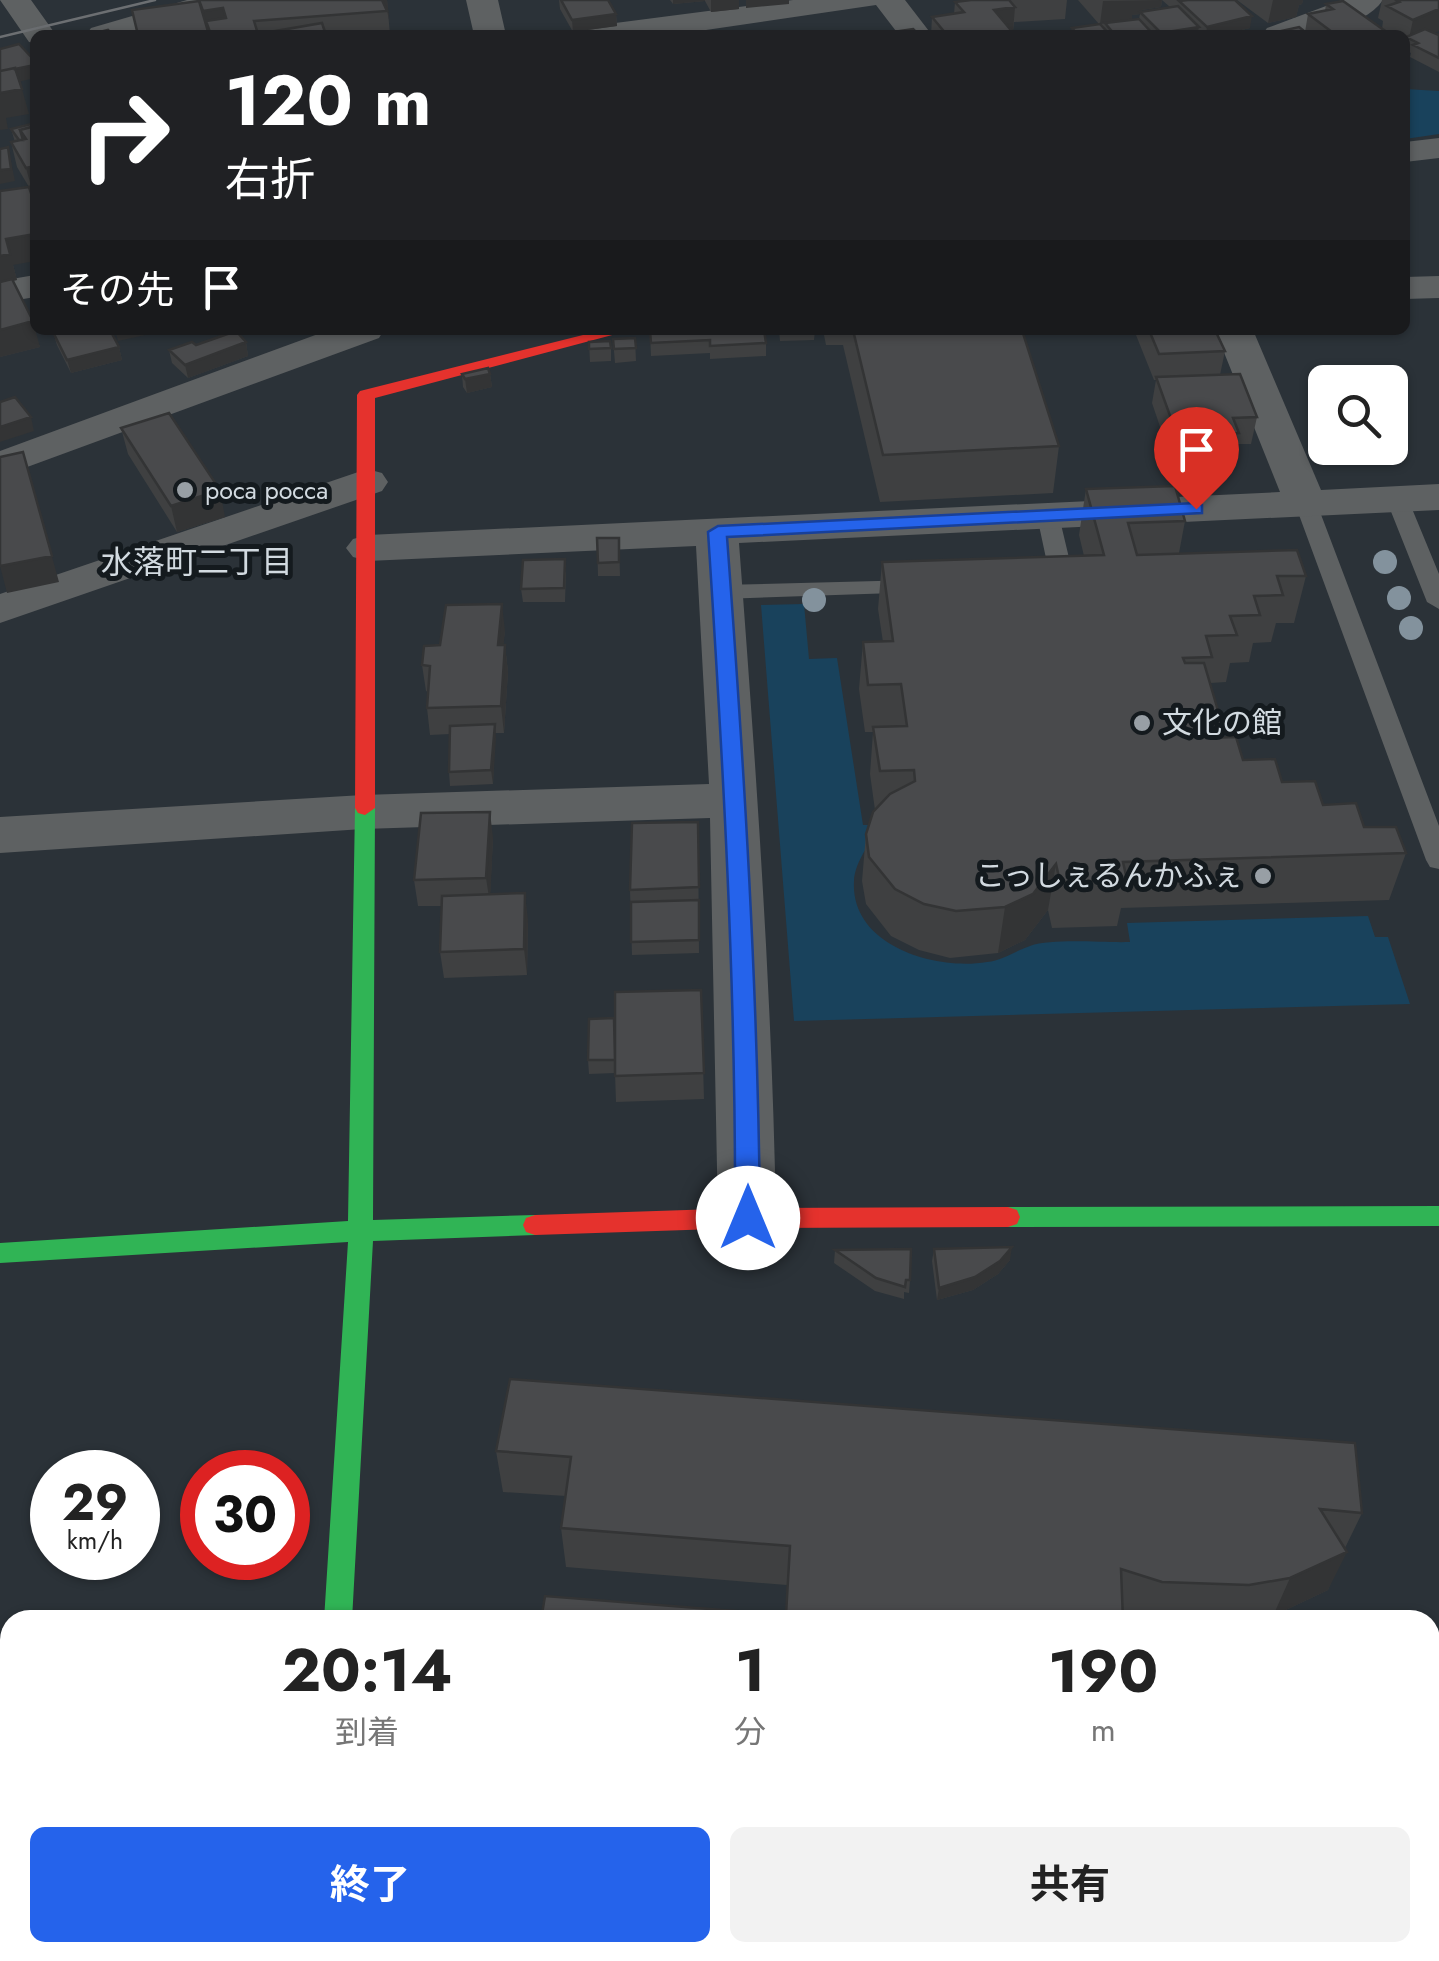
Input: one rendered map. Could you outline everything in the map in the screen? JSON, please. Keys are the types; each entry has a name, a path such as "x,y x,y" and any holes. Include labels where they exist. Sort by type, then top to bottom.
{"street":[{"path":"15,0 36,30"},
{"path":"119,30 220,0"},
{"path":"482,0 489,30"},
{"path":"638,30 864,0"},
{"path":"889,0 912,30"},
{"path":"1291,30 1368,0"},
{"path":"1410,151 1439,148"},
{"path":"0,292 30,287"},
{"path":"1410,288 1439,287"},
{"path":"0,465 260,347 334,335"},
{"path":"339,1610 360,1264 362,812 368,548 366,395 603,335"},
{"path":"1236,335 1306,504"},
{"path":"0,609 368,482"},
{"path":"368,548 1439,497"},
{"path":"718,532 736,800 748,1218"},
{"path":"0,835 362,812 736,800"},
{"path":"0,1252 358,1230 748,1218 1439,1216"}],"lane":[{"path":"1397,499 1439,602"},
{"path":"1306,504 1326,582 1439,860"},
{"path":"1048,516 1065,588 1092,588"},
{"path":"1025,584 1063,583"},
{"path":"721,592 949,586"}],"shaded area":[{"path":"1410,89 1439,91 1439,134 1410,138"},
{"path":"804,604 809,659 837,658 863,825 879,825 860,859 854,881 856,904 881,938 921,957 966,964 993,961 1040,944 1130,942 1127,923 1368,916 1375,937 1388,937 1410,1004 794,1021 761,605"}],"building":[{"path":"199,0 382,0 387,11 254,21 257,30 209,30 206,21 226,18 223,8 203,11"},
{"path":"561,0 608,0 616,14 572,20"},
{"path":"1009,0 1015,7 994,10 1011,30 943,30 932,17 964,12 955,2"},
{"path":"1235,0 1252,16 1207,27 1179,1"},
{"path":"1395,0 1439,0 1439,9 1413,20 1387,6 1399,2"},
{"path":"199,1 208,30 137,30 132,10"},
{"path":"1343,1 1384,30 1329,30 1308,14 1333,9 1326,4"},
{"path":"1178,6 1199,27 1158,30 1140,12"},
{"path":"1139,19 1149,30 1111,30 1105,23"},
{"path":"322,23 324,30 281,30"},
{"path":"1100,24 1105,30 1074,30"},
{"path":"1425,29 1439,35 1439,58 1413,45 1418,43 1410,35"},
{"path":"19,44 30,56 30,66 0,71 0,49"},
{"path":"15,68 22,89 0,93 0,71"},
{"path":"30,124 20,130 23,140 11,129"},
{"path":"30,127 30,167 26,168 11,142 26,139 20,130"},
{"path":"8,147 11,169 0,170 0,149"},
{"path":"29,187 30,190 30,235 6,239 10,254 0,256 0,191"},
{"path":"12,279 30,322 0,330 0,282"},
{"path":"54,335 113,335 119,347 67,360"},
{"path":"225,335 240,335 246,342 185,365 169,350 192,342 196,345"},
{"path":"650,335 765,335 766,343 710,346 710,340 651,343"},
{"path":"854,335 1024,335 1059,446 883,455"},
{"path":"1151,335 1217,335 1225,351 1159,354"},
{"path":"635,338 636,348 614,349 613,339"},
{"path":"610,341 611,348 589,349 589,342"},
{"path":"488,368 490,374 465,379 462,374"},
{"path":"1240,374 1257,417 1233,418 1239,433 1177,435 1156,377"},
{"path":"15,397 31,417 0,427 0,402"},
{"path":"169,413 220,490 171,506 121,428"},
{"path":"23,452 52,556 0,566 0,457"},
{"path":"1175,486 1185,521 1128,523 1137,555 1297,550 1306,576 1277,576 1283,595 1254,596 1260,615 1230,616 1237,635 1206,636 1212,657 1183,658 1185,663 1204,663 1224,731 1204,732 1206,738 1236,737 1243,760 1275,759 1282,782 1315,781 1323,805 1356,803 1364,827 1396,827 1406,853 1123,862 1127,880 1060,882 1056,864 1033,894 1005,907 956,911 924,904 895,889 869,857 866,834 873,812 890,794 915,781 914,770 880,771 873,727 907,726 901,684 868,685 863,642 893,641 882,562 1104,555 1086,489"},
{"path":"597,538 619,538 619,562 598,563"},
{"path":"565,559 564,588 521,589 523,560"},
{"path":"502,604 498,645 505,645 501,706 427,708 430,666 422,665 424,646 440,645 446,605"},
{"path":"495,724 491,770 449,772 450,726"},
{"path":"490,812 486,878 414,880 421,813"},
{"path":"698,822 699,887 630,890 632,823"},
{"path":"525,893 524,949 440,952 442,896"},
{"path":"699,900 699,940 631,942 631,902"},
{"path":"701,990 704,1073 615,1076 615,992"},
{"path":"614,1018 615,1060 588,1060 589,1019"},
{"path":"1012,1247 1000,1261 975,1277 939,1288 934,1249"},
{"path":"911,1249 910,1280 906,1280 905,1287 876,1278 835,1250"},
{"path":"510,1379 1355,1443 1362,1513 1320,1509 1347,1552 1290,1578 1249,1585 1162,1582 1121,1569 1123,1610 786,1610 790,1546 561,1528 571,1457 496,1451"},
{"path":"545,1596 723,1610 543,1610"}],"tram line":[{"path":"0,37 155,0"}],"traffic: fast":[{"path":"339,1610 360,1264 365,808"},
{"path":"1008,1217 1439,1216"},
{"path":"0,1253 358,1231 535,1225"}],"traffic: jam":[{"path":"365,808 366,395 603,335"},
{"path":"535,1225 747,1218 1008,1217"}],"place":[{"name":"poca pocca","path":"185,490"},
{"name":"文化の館","path":"1142,723"},
{"name":"こっしぇるんかふぇ","path":"1263,876"}],"district":[{"name":"水落町二丁目","path":"197,562"}],"route":[{"path":"748,1218 736,800 718,532 1196,509"}]}
